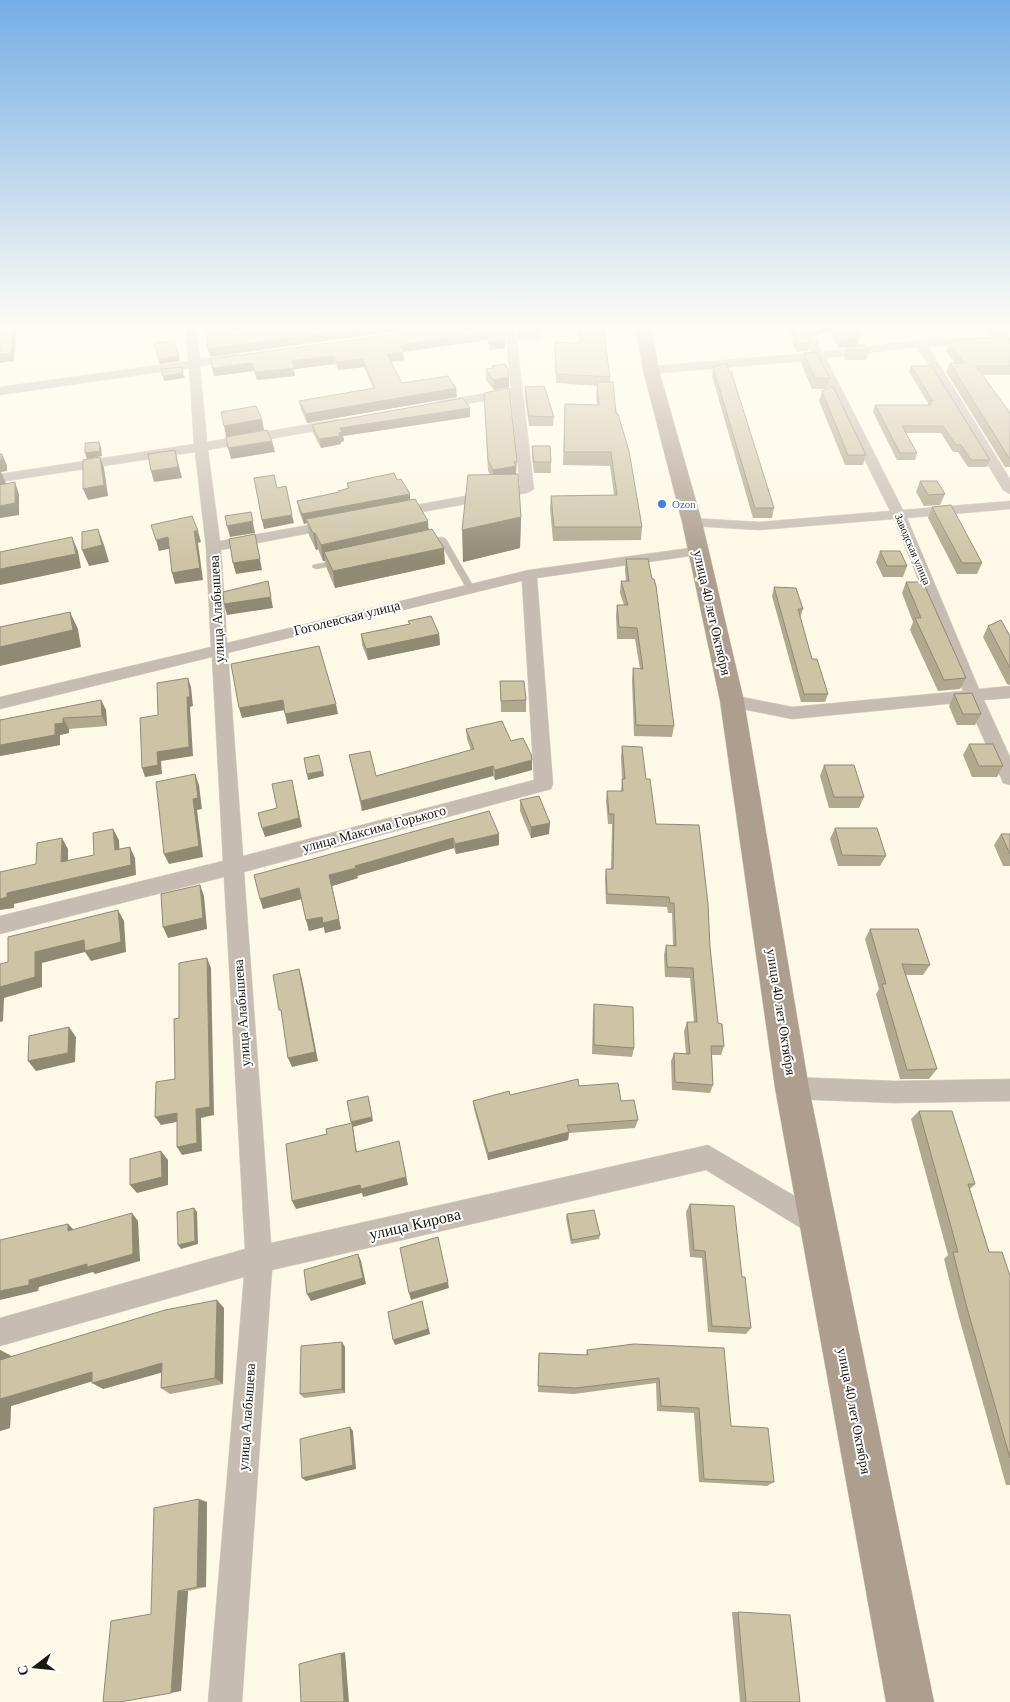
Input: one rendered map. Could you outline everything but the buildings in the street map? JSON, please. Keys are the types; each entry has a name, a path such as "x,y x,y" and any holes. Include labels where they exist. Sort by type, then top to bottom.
{"street":[{"name":"улица Алабышева","path":"198,404 213,546 232,867 259,1259 225,1702"},
{"path":"422,408 442,404"},
{"path":"380,516 527,489 518,404"},
{"name":"улица 40 лет Октября","path":"660,404 695,536 732,701 792,1088 910,1702"},
{"name":"Заводская улица","path":"843,404 899,515 972,694 1010,778"},
{"path":"958,404 1010,490"},
{"path":"0,478 202,448 354,420"},
{"name":"Гоголевская улица","path":"0,703 471,588 695,536 759,526 1010,505"},
{"path":"213,546 351,521"},
{"name":"улица Максима Горького","path":"0,925 232,867 544,784 529,575"},
{"path":"732,701 792,713 972,694 1010,692"},
{"path":"792,1088 895,1092 1010,1090"},
{"name":"улица Кирова","path":"0,1332 259,1259 708,1157 818,1224"}],"lane":[{"path":"413,545 442,539 461,568 471,588"},
{"path":"316,567 345,561"}],"place":[{"name":"Ozon","path":"662,504"}]}
